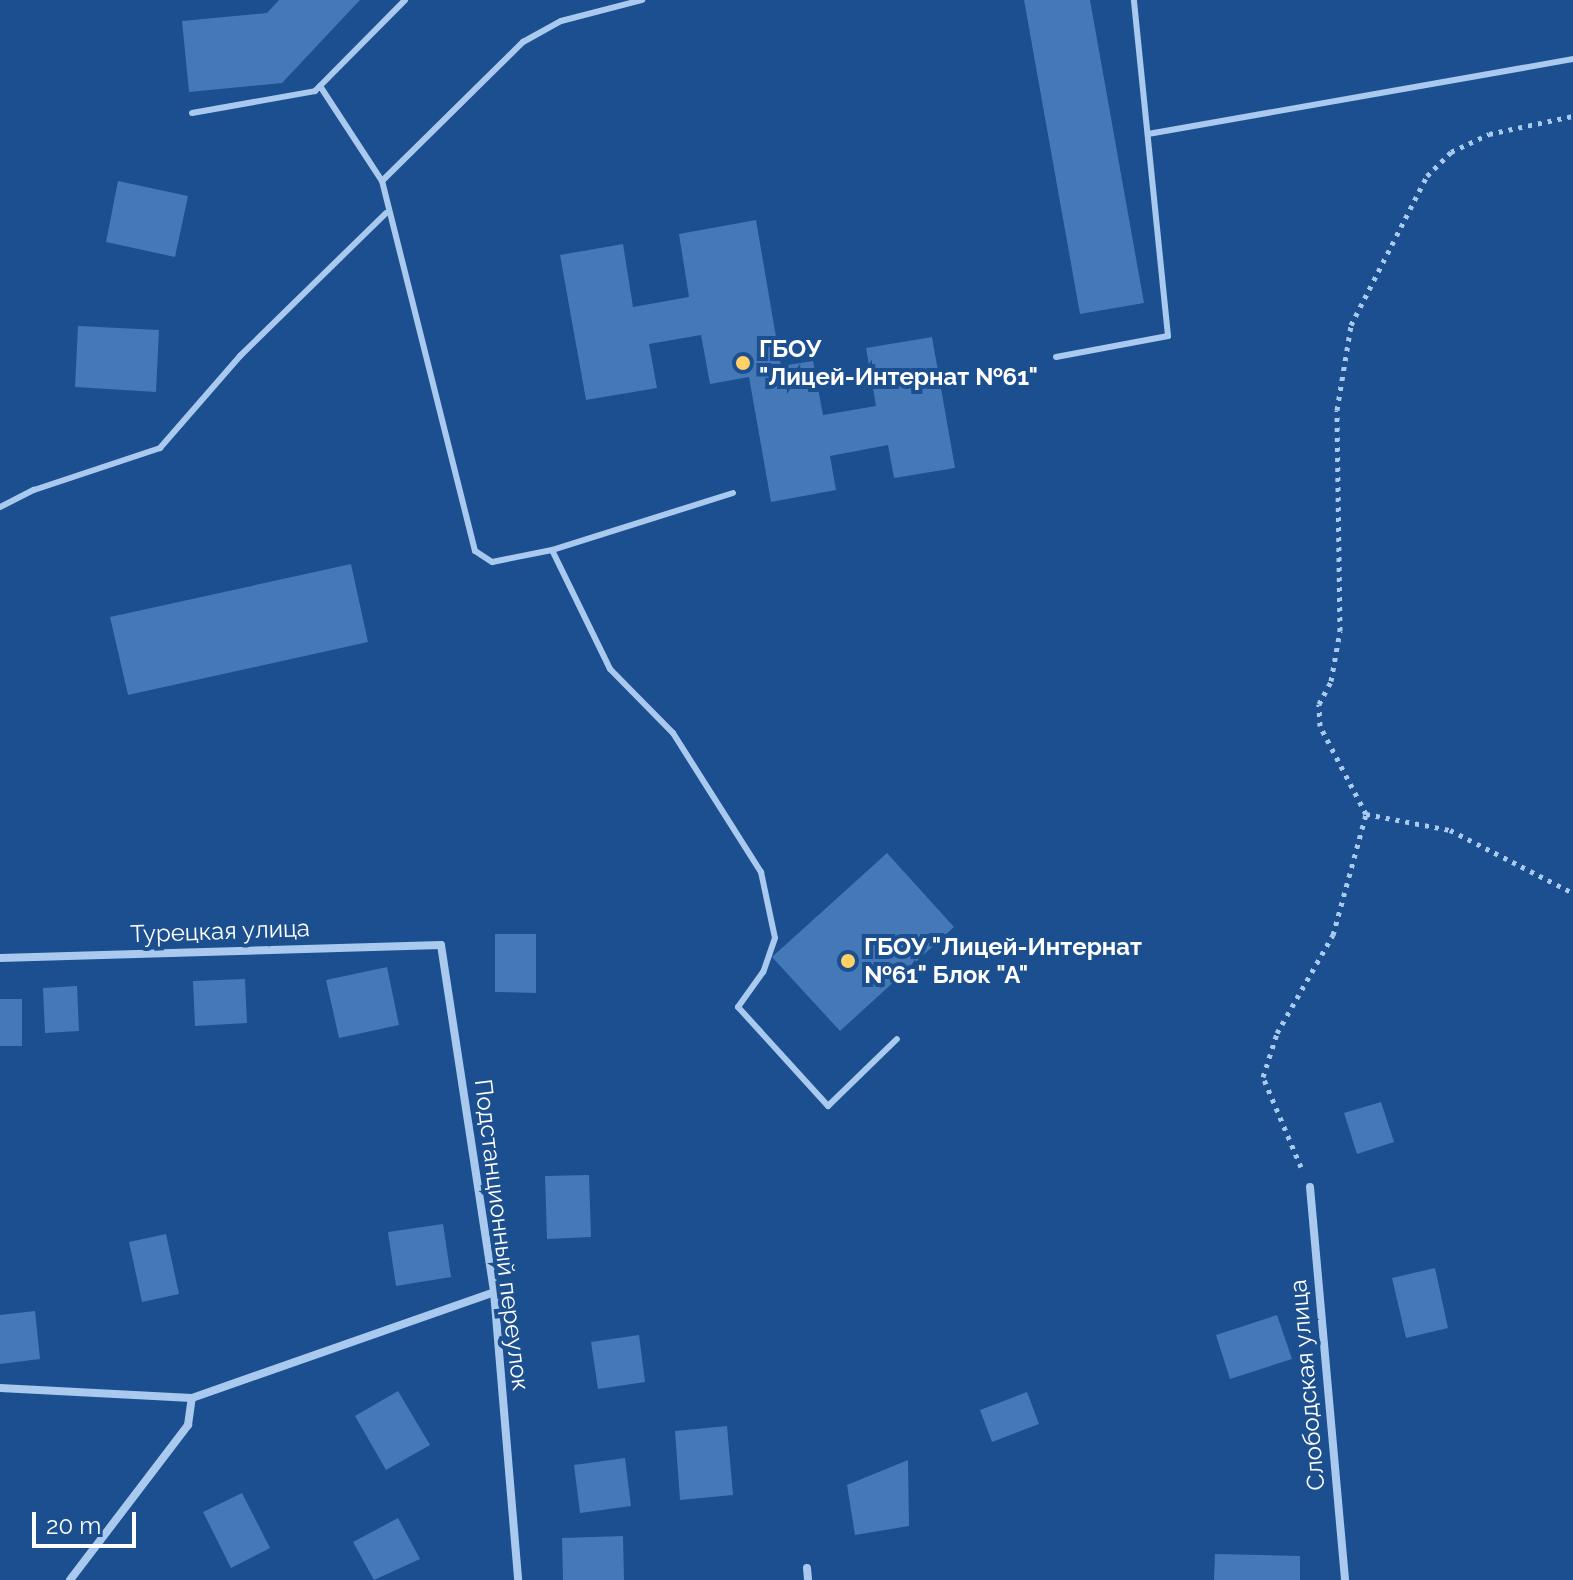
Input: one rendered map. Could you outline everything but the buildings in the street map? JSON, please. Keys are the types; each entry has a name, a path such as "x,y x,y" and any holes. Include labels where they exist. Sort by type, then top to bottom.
{"street":[{"name":"Турецкая улица","path":"0,958 441,945"},
{"name":"Подстанционный переулок","path":"441,945 494,1292 518,1580"},
{"name":"Слободская улица","path":"1310,1187 1345,1580"},
{"path":"0,1388 192,1398 494,1292"},
{"path":"70,1580 188,1425 192,1398"},
{"path":"807,1568 808,1580"}],"lane":[{"path":"192,113 315,91 405,0"},
{"path":"382,181 523,42 561,21 642,0"},
{"path":"1056,357 1168,336 1134,0"},
{"path":"1148,134 1573,59"},
{"path":"320,86 382,181 386,213 475,551 492,562 552,550 733,493"},
{"path":"0,507 34,490 160,448 240,356 386,213"},
{"path":"552,550 610,669 673,733 761,872 775,938 763,972 738,1007 828,1106 897,1039"}],"path":[{"path":"1310,1187 1263,1077 1277,1033 1333,935 1366,814 1320,726 1319,704 1331,681 1340,631 1337,410 1351,325 1427,176 1451,152 1489,134 1573,116"},
{"path":"1366,814 1450,830 1573,893"}],"place":[{"name":"ГБОУ \"Лицей-Интернат №61\"","path":"743,363"},
{"name":"ГБОУ \"Лицей-Интернат №61\" Блок \"А\"","path":"848,961"}]}
